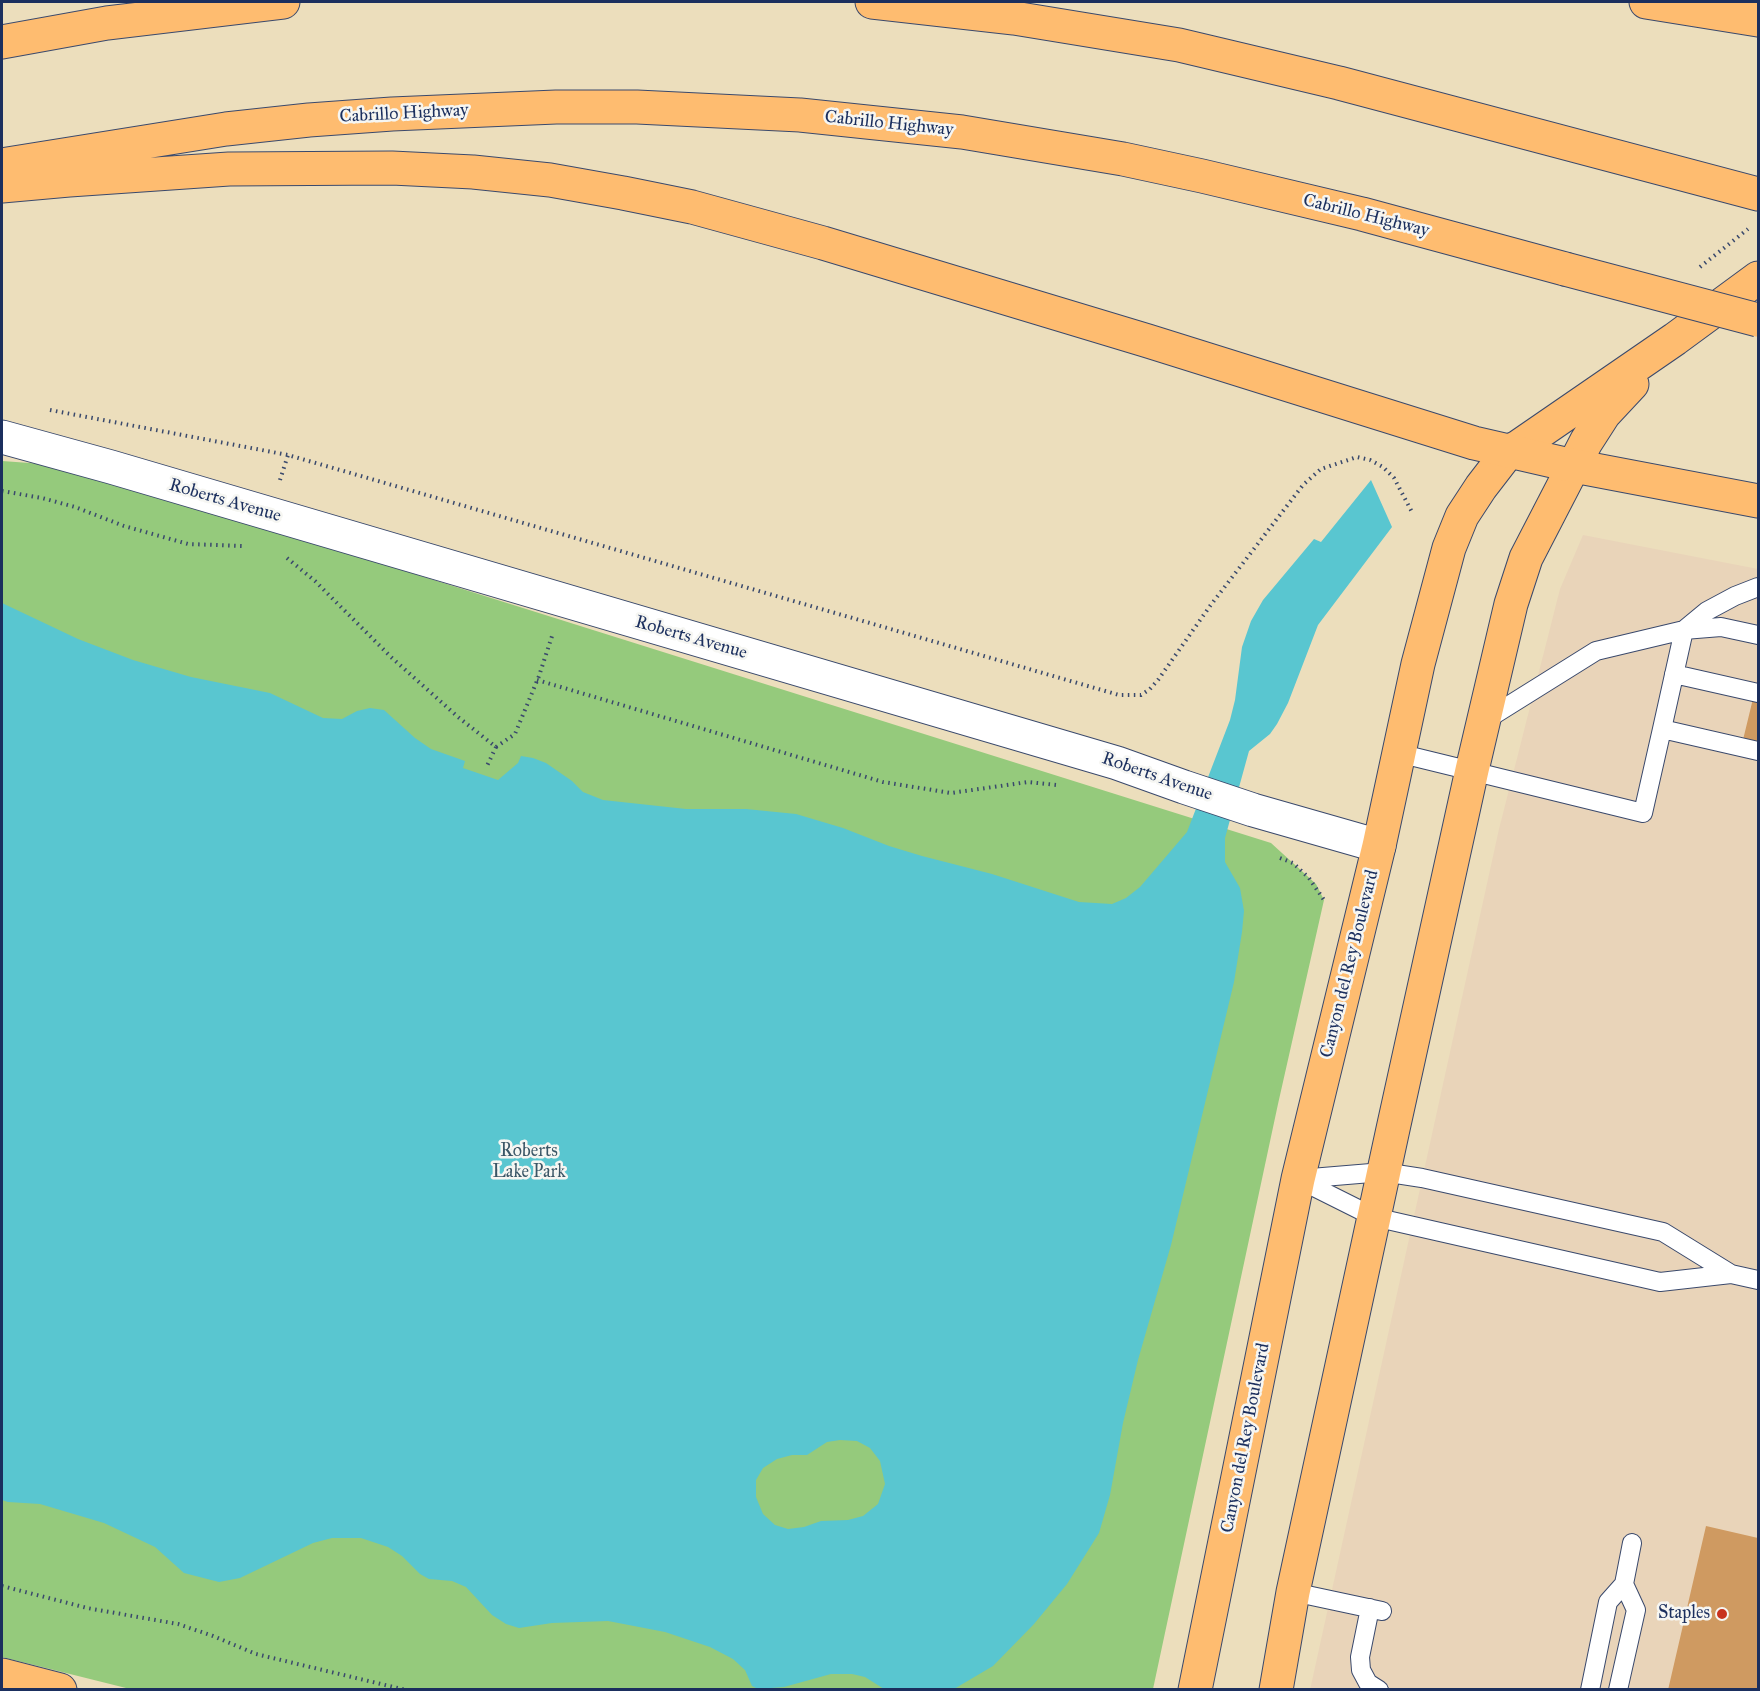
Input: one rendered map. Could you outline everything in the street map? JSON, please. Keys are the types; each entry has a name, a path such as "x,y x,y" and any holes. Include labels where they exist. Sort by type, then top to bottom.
{"main road":[{"path":"190,12 230,2"},
{"path":"2,42 107,23 283,2"},
{"path":"872,2 1026,20 1179,45 1339,83 1758,194"},
{"path":"1646,2 1758,20"},
{"name":"Cabrillo Highway","path":"2,165 63,153 226,129 392,114 556,107 637,107 800,115 962,132 1123,159 1362,214 1758,320"},
{"path":"2,186 229,169 392,168 473,172 550,180 623,193 692,207 823,243 1159,344 1474,443 1574,466 1758,501"},
{"name":"Canyon del Rey Boulevard","path":"1195,1689 1298,1179 1379,846 1418,664 1449,548 1462,516 1508,452 1674,339 1758,278"},
{"name":"Canyon del Rey Boulevard","path":"1276,1689 1293,1592 1383,1172 1511,604 1526,558 1604,414 1674,339"},
{"path":"2,1676 60,1689"}],"street":[{"name":"Roberts Avenue","path":"2,437 1117,763 1253,810 1379,846"}],"lane":[{"path":"1398,753 1643,813 1683,630 1707,611 1735,596 1758,588"},
{"path":"1484,721 1596,651 1683,630 1721,627 1758,635"},
{"path":"1674,674 1758,693"},
{"path":"1662,729 1758,751"},
{"path":"1298,1179 1383,1172 1422,1179 1663,1232 1731,1274"},
{"path":"1298,1179 1374,1217 1660,1282 1731,1274 1758,1280"},
{"path":"1590,1689 1608,1602 1624,1584 1632,1543"},
{"path":"1618,1689 1636,1610 1624,1584"},
{"path":"1293,1592 1376,1609 1360,1657 1361,1670 1368,1683 1379,1689"}],"path":[{"path":"45,409 288,455 1119,695 1141,694 1150,689 1224,587 1303,485 1321,469 1357,457 1370,460 1383,467 1394,478 1412,512"},
{"path":"279,551 315,581 391,657 458,717 496,747"},
{"path":"486,768 496,747 515,734 537,680 564,600"},
{"path":"537,680 883,782 951,793 1028,782 1061,786"},
{"path":"1274,855 1293,863 1310,878 1324,900"},
{"path":"2,1586 87,1608 178,1624 256,1654 406,1689"}],"shaded area":[{"path":"1583,535 1758,569 1758,1689 1310,1690 1499,829 1560,589"}],"green space":[{"name":"Roberts Lake Park","path":"2,461 71,466 1271,843 1316,884 1324,900 1153,1689 134,1690 2,1657"}],"water":[{"name":"Roberts Lake Park","path":"1371,480 1392,527 1318,625 1288,703 1277,724 1270,734 1249,751 1225,838 1225,862 1240,888 1244,911 1234,982 1171,1245 1138,1360 1123,1423 1110,1495 1099,1533 1067,1584 1034,1624 993,1666 954,1689 884,1689 865,1677 852,1674 831,1674 784,1687 758,1689 752,1686 745,1670 733,1659 710,1647 665,1632 608,1621 552,1623 519,1628 506,1624 492,1615 466,1587 452,1581 429,1579 388,1547 361,1538 332,1538 313,1543 240,1578 219,1582 184,1573 155,1547 104,1523 40,1504 2,1500 2,603 78,639 133,660 191,677 270,693 323,718 342,719 357,711 370,708 384,710 431,749 465,761 463,768 498,780 518,763 521,756 533,758 546,763 572,781 583,792 603,800 686,809 746,809 796,814 843,828 889,846 992,874 1079,902 1112,904 1126,898 1140,887 1187,832 1230,720 1242,647 1251,621 1263,600 1314,539 1321,542","holes":["857,1441 870,1448 880,1461 885,1484 878,1504 863,1516 848,1520 821,1521 804,1527 788,1529 775,1525 763,1514 756,1497 756,1480 763,1468 777,1459 792,1455 807,1455 827,1442"]}],"building":[{"path":"1758,678 1758,748 1742,744"},
{"name":"Staples","path":"1706,1526 1758,1538 1758,1690 1668,1690"}],"place":[{"name":"Staples","path":"1722,1614"}]}
